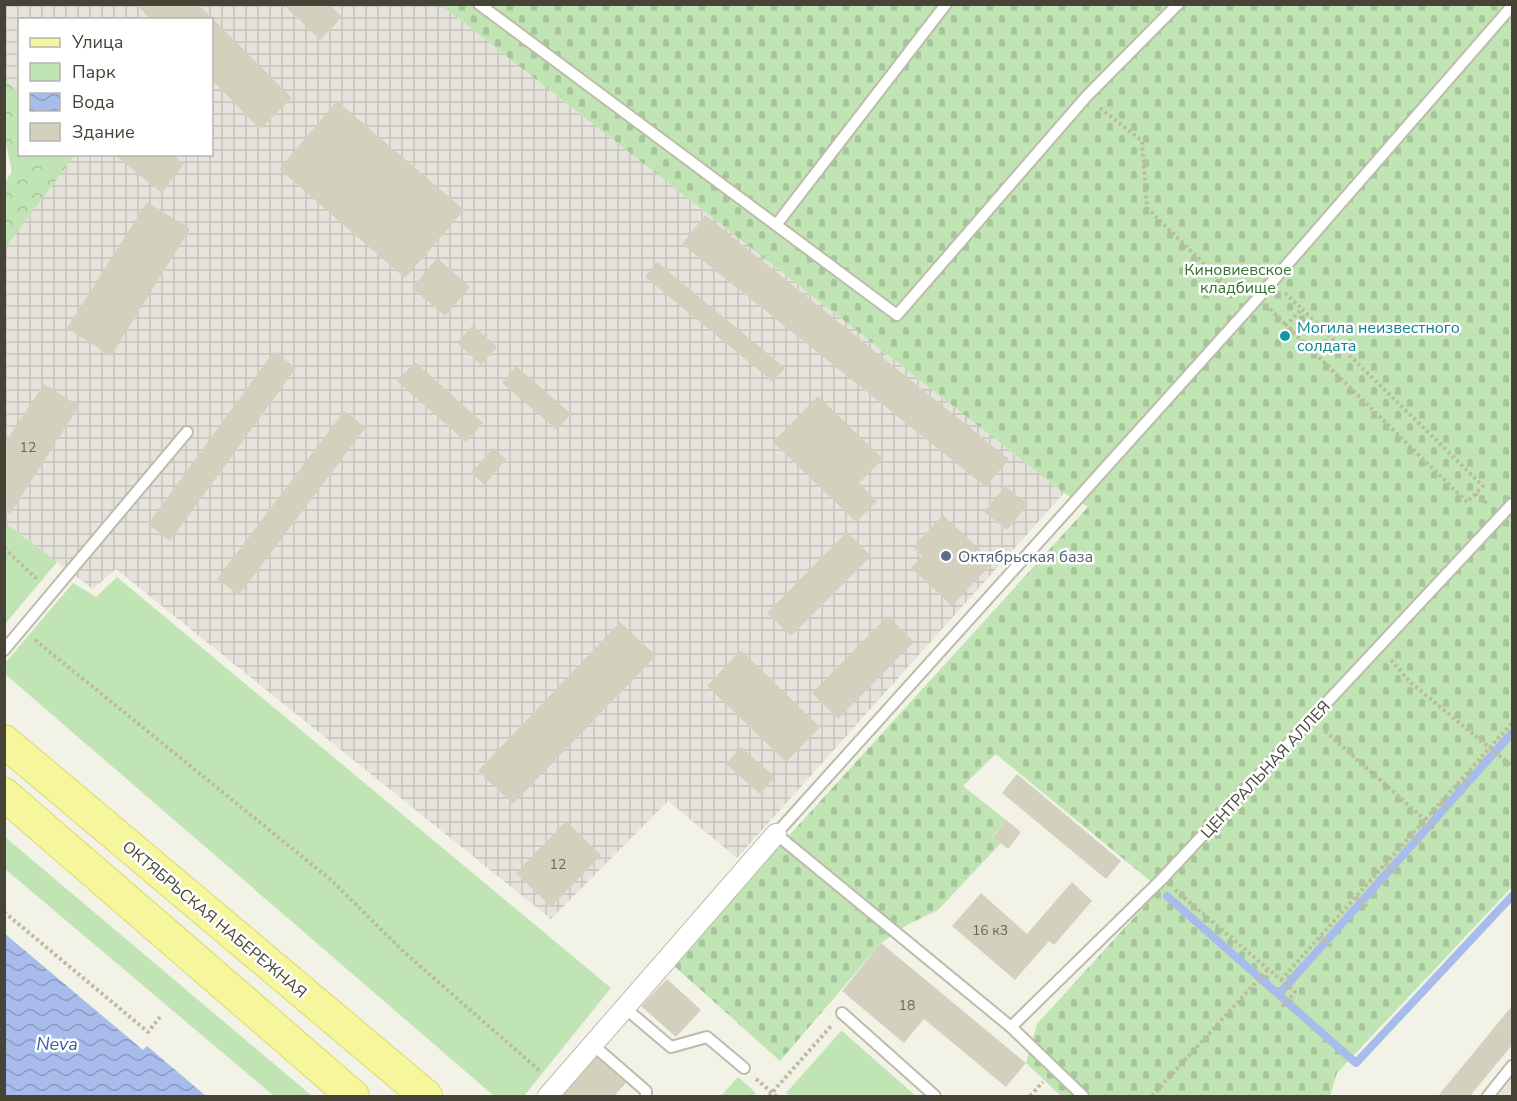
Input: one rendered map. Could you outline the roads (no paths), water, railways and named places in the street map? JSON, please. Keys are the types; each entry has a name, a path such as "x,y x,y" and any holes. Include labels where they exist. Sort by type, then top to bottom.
{"main road":[{"name":"ОКТЯБРЬСКАЯ НАБЕРЕЖНАЯ","path":"4,741 426,1096"},
{"path":"4,794 353,1096"}],"street":[{"path":"552,1091 776,834"}],"lane":[{"path":"479,4 897,315 1086,97 1178,4"},
{"path":"776,225 946,4"},
{"path":"1083,1096 1011,1028 776,834 1249,308 1512,6"},
{"path":"4,650 187,432"},
{"name":"ЦЕНТРАЛЬНАЯ АЛЛЕЯ","path":"1011,1028 1162,879 1512,504"},
{"path":"625,1008 671,1047 707,1037 744,1068"},
{"path":"842,1013 935,1096"},
{"path":"593,1045 646,1091 646,1096"},
{"path":"1488,1096 1512,1066"}],"water":[{"name":"Neva","path":"4,933 143,1050 147,1046 206,1096 5,1096"}],"waterway":[{"path":"1279,994 1512,733"},
{"path":"1167,896 1356,1063 1512,896"}],"place":[{"name":"Могила неизвестного солдата","path":"1285,336"},
{"name":"Октябрьская база","path":"946,556"}],"park label":[{"name":"Киновиевское кладбище","path":"1238,278"}]}
